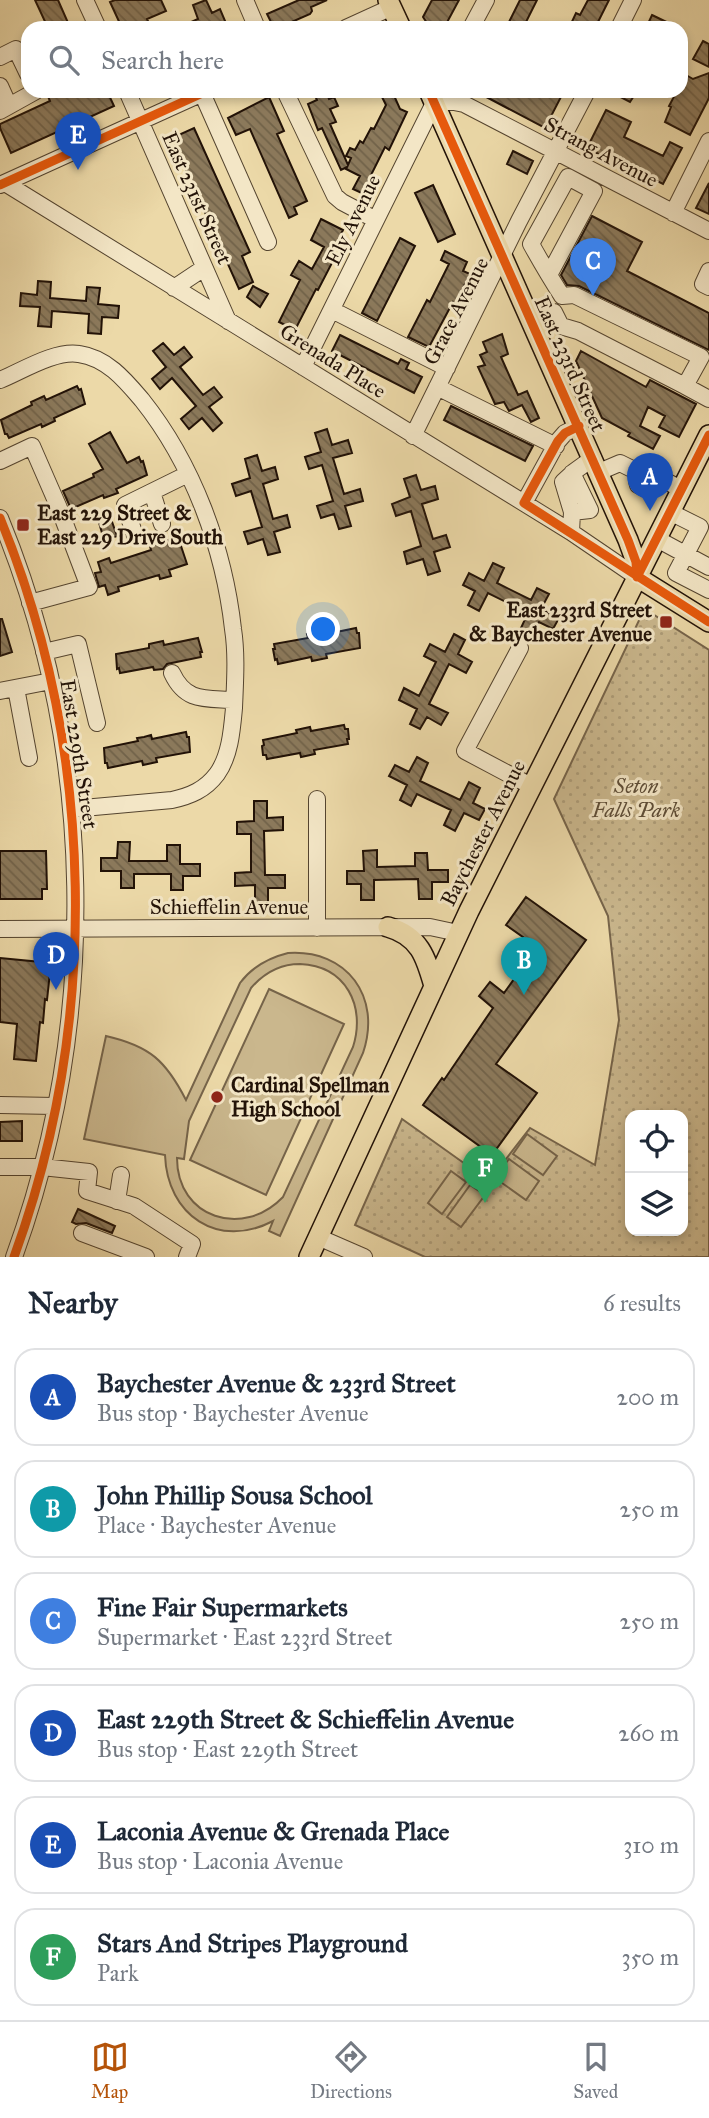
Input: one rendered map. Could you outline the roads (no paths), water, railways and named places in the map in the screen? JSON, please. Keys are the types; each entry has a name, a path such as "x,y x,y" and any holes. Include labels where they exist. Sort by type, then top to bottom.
{"main road":[{"path":"390,4 398,21"},
{"name":"East 233rd Street","path":"435,98 502,257 632,548 637,577"},
{"name":"Baychester Avenue","path":"309,1257 458,933 709,435"},
{"path":"637,577 709,622"},
{"path":"388,927 409,937 421,950 434,986"}],"street":[{"path":"85,0 95,21"},
{"path":"245,0 254,21"},
{"path":"475,21 486,0"},
{"path":"622,21 633,0"},
{"path":"359,21 390,4"},
{"path":"0,57 16,49 21,59"},
{"path":"0,86 5,109 24,98"},
{"name":"East 231st Street","path":"130,98 228,321"},
{"path":"2,179 192,98"},
{"path":"208,98 268,242"},
{"path":"288,98 335,196 345,205 376,220"},
{"name":"Ely Avenue","path":"303,367 433,98"},
{"name":"Strang Avenue","path":"442,98 464,104 709,231"},
{"name":"Grace Avenue","path":"413,436 583,98"},
{"path":"673,213 709,141"},
{"path":"548,275 594,191 568,177 531,244 548,275 562,296 558,319"},
{"name":"Grenada Place","path":"2,179 413,436 571,531 637,577"},
{"path":"540,184 558,196"},
{"path":"174,288 204,268"},
{"path":"562,296 574,295 701,358 685,386"},
{"path":"332,310 447,368"},
{"path":"532,322 558,319 709,399"},
{"path":"0,380 56,356 75,353 95,358 117,373 162,428 188,474 209,523 225,584 233,629 233,719 224,762 209,783 185,797 172,800 72,809"},
{"path":"437,387 556,446"},
{"path":"524,503 565,433 579,426"},
{"path":"0,461 32,446 89,587 30,603"},
{"path":"571,531 572,512 563,482 572,473 596,465 620,463 640,473 638,485 646,489 658,477 681,489"},
{"path":"572,473 590,510"},
{"path":"135,537 125,505 188,474"},
{"path":"152,492 162,524"},
{"path":"572,512 613,504"},
{"path":"662,593 676,573 700,527 670,512"},
{"name":"East 229th Street","path":"0,518 30,603 51,681 72,809 75,850 70,1012 42,1167 14,1257"},
{"path":"657,538 709,567"},
{"path":"676,573 709,590"},
{"path":"44,652 78,643 97,723"},
{"path":"520,648 465,751 531,786"},
{"path":"172,673 178,686 196,698 234,699"},
{"path":"29,758 8,690 51,681"},
{"path":"317,799 317,928"},
{"name":"Schieffelin Avenue","path":"0,929 435,927 458,933"},
{"path":"0,1105 55,1106"},
{"path":"0,1167 42,1167 89,1172 88,1191 134,1206 192,1244 187,1257"},
{"path":"117,1200 121,1175"},
{"path":"82,1233 146,1257"},
{"path":"318,1237 364,1257"}],"place":[{"name":"Laconia Avenue & Grenada Place","path":"78,170"},
{"name":"Fine Fair Supermarkets","path":"593,296"},
{"name":"Baychester Avenue & 233rd Street","path":"650,511"},
{"name":"East 229 Street & East 229 Drive South","path":"23,525"},
{"name":"East 233rd Street & Baychester Avenue","path":"666,622"},
{"name":"East 229th Street & Schieffelin Avenue","path":"56,990"},
{"name":"John Phillip Sousa School","path":"524,995"},
{"name":"Cardinal Spellman High School","path":"217,1097"},
{"name":"Stars And Stripes Playground","path":"485,1203"}],"park label":[{"name":"Seton Falls Park","path":"636,798"}]}
